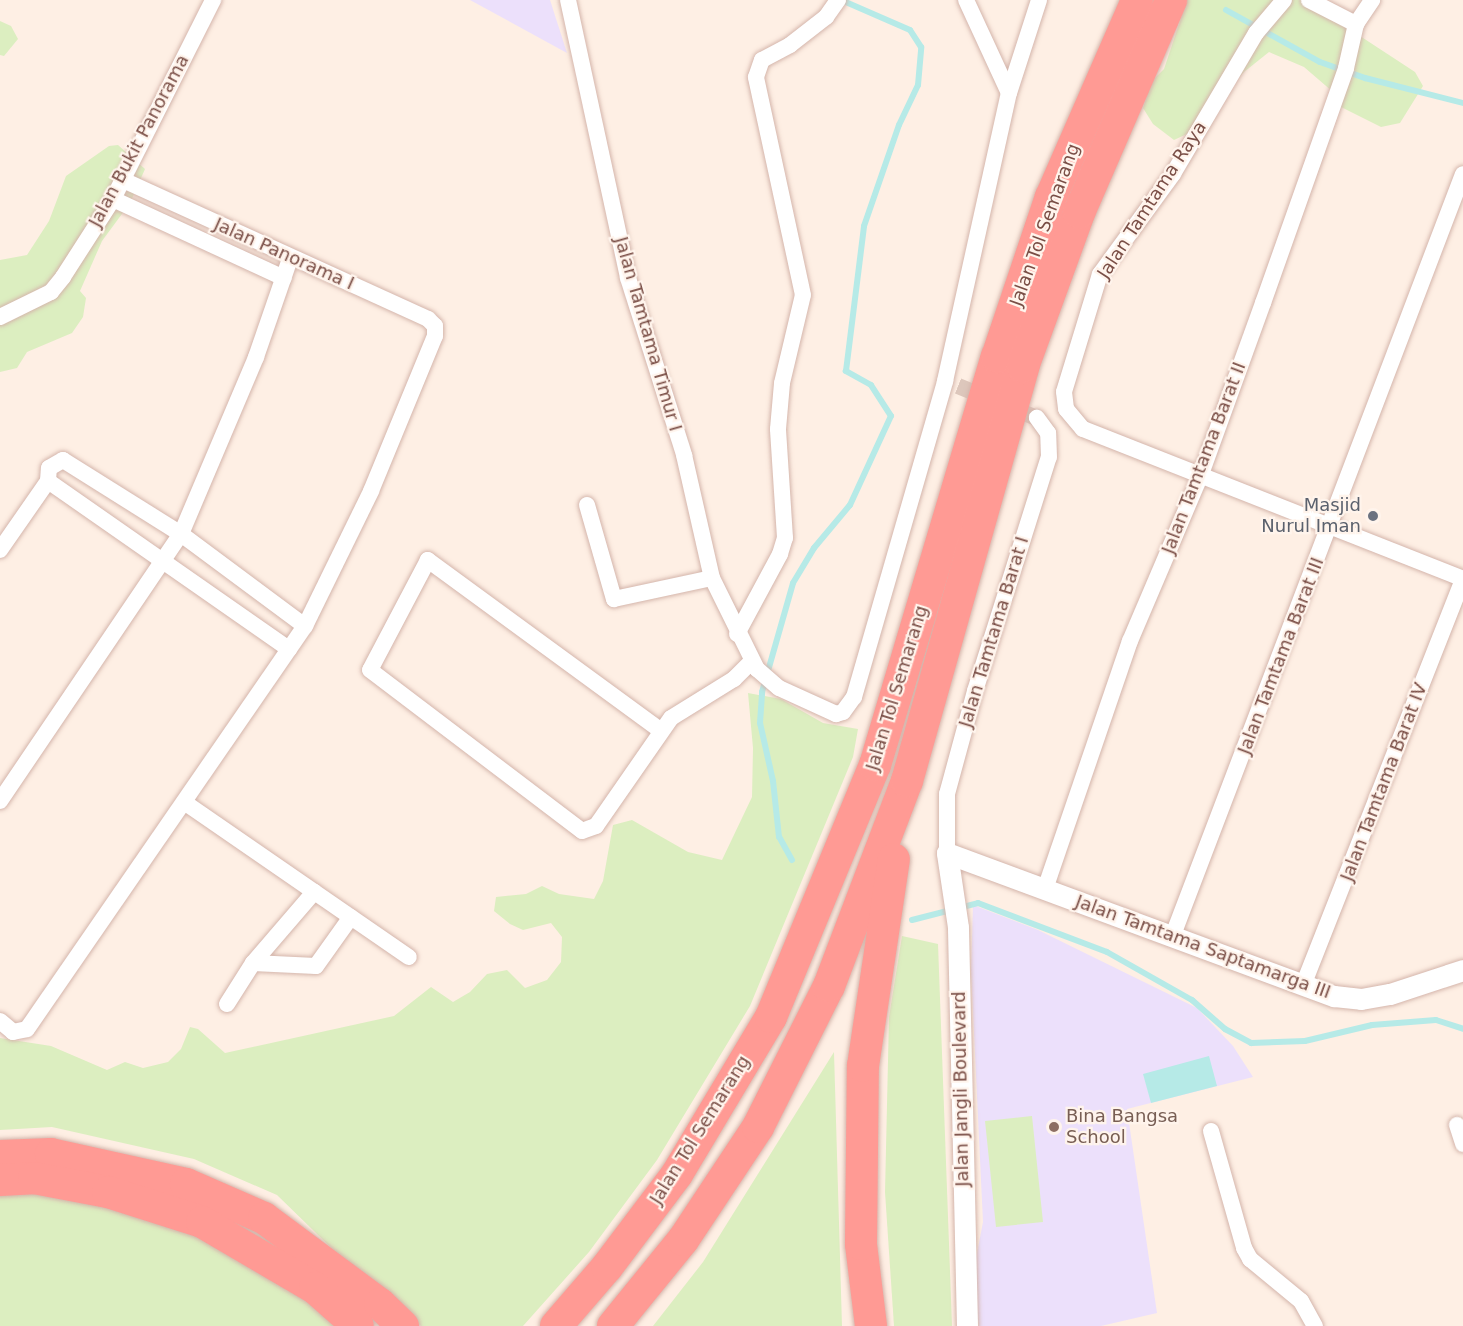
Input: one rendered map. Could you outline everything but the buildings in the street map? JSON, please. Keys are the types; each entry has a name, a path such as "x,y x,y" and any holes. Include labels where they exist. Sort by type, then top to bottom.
{"highway":[{"name":"Jalan Tol Semarang","path":"556,1326 607,1267 677,1174 771,1017 875,765 997,357 1051,197 1137,0"},
{"name":"Jalan Tol Semarang","path":"613,1326 683,1240 758,1127 829,986 907,781 1023,367 1079,213 1172,0"},
{"path":"871,1326 861,1244 863,1066 907,781"},
{"path":"0,1156 51,1154 186,1184 264,1218 380,1304 404,1326"},
{"path":"0,1180 34,1178 108,1192 202,1222 315,1288 358,1326"}],"street":[{"name":"Jalan Bukit Panorama","path":"0,317 51,291 113,199 213,0"},
{"name":"Jalan Tamtama Timur I","path":"568,0 628,278 684,455 712,578 737,634 754,665"},
{"path":"737,634 780,554 785,538 778,429 782,383 802,295 756,77 762,60 790,45 826,17 838,0"},
{"path":"966,0 1009,93"},
{"path":"660,730 428,560 370,670 582,831 596,826 660,730 671,718 734,680 754,665 779,688 836,714 843,712 854,697 952,384 1009,93 1039,0"},
{"name":"Jalan Tamtama Raya","path":"1284,0 1260,27 1173,174 1100,274 1064,392 1066,409 1083,429 1463,579"},
{"path":"1309,0 1356,24 1372,0"},
{"name":"Jalan Tamtama Barat II","path":"1046,889 1130,641 1200,477 1345,71 1356,24"},
{"name":"Jalan Tamtama Barat III","path":"1173,935 1331,528 1463,174"},
{"name":"Jalan Panorama I","path":"123,180 291,259 428,319 435,326 435,336 371,491 305,626"},
{"name":"Jalan Panorama I","path":"113,199 284,278"},
{"path":"0,801 181,534 256,357 291,259"},
{"name":"Jalan Tamtama Barat I","path":"947,853 947,794 975,691 1049,457 1048,433 1037,418"},
{"path":"0,550 48,482 49,468 63,460 181,534 305,626 27,1029 13,1032 0,1021"},
{"path":"48,482 289,650"},
{"path":"587,505 614,599 712,578"},
{"name":"Jalan Tamtama Barat IV","path":"1304,983 1463,579"},
{"path":"184,802 409,957"},
{"name":"Jalan Tamtama Saptamarga III","path":"947,853 1334,996 1361,999 1462,968"},
{"name":"Jalan Jangli Boulevard","path":"947,853 958,927 967,1326"},
{"path":"227,1004 253,963 314,892"},
{"path":"253,963 315,966 351,917"},
{"path":"1457,1125 1463,1144"},
{"path":"1211,1131 1244,1248 1301,1301 1316,1326"}],"shaded area":[{"path":"470,0 550,0 567,53"},
{"name":"Bina Bangsa School","path":"973,905 1038,930 1197,1008 1233,1046 1253,1077 1127,1109 1157,1313 1101,1326 979,1326 972,1279 983,1222 971,970"}],"green space":[{"path":"1187,0 1305,0 1415,72 1423,86 1400,123 1381,127 1341,107 1340,98 1304,67 1269,52 1244,72 1189,133 1174,140 1153,124 1143,108 1151,82 1164,69"},
{"path":"0,21 11,26 18,39 4,56 0,55"},
{"path":"118,145 145,169 130,203 102,241 80,291 86,298 83,317 72,333 27,352 17,368 0,372 0,260 27,255 49,221 66,176 109,146"},
{"path":"748,693 781,699 823,723 858,729 853,757 750,1006 657,1160 589,1252 523,1326 421,1326 355,1271 277,1195 194,1159 52,1127 0,1130 0,1038 51,1046 107,1070 125,1062 143,1068 168,1062 181,1049 190,1027 198,1029 225,1053 394,1016 431,987 453,1002 470,992 487,974 507,970 525,988 547,980 561,962 562,937 551,923 523,930 510,924 494,911 496,897 526,894 542,886 559,894 594,899 603,881 613,825 632,820 688,852 722,860 752,797 753,748"},
{"path":"902,936 938,944 952,1326 894,1326 885,1192 889,1017"},
{"path":"834,1052 842,1326 653,1326 703,1262"},
{"path":"1032,1116 1043,1222 996,1227 985,1121"},
{"path":"33,1189 198,1231 309,1296 343,1326 0,1326 0,1191"}],"water":[{"path":"1209,1056 1217,1086 1151,1103 1143,1074"}],"waterway":[{"path":"792,860 779,837 773,781 760,723 762,692 793,583 814,548 850,505 891,416 871,385 846,371 864,226 899,125 918,85 921,47 910,30 841,0"},
{"path":"1226,10 1320,62 1365,78 1463,103"},
{"path":"912,920 978,903 1107,952 1192,1000 1225,1029 1251,1043 1305,1041 1372,1025 1436,1020 1463,1029"}],"tunnel":[{"path":"958,386 1037,418"}],"place":[{"name":"Masjid Nurul Iman","path":"1373,516"},
{"name":"Bina Bangsa School","path":"1054,1127"}]}
